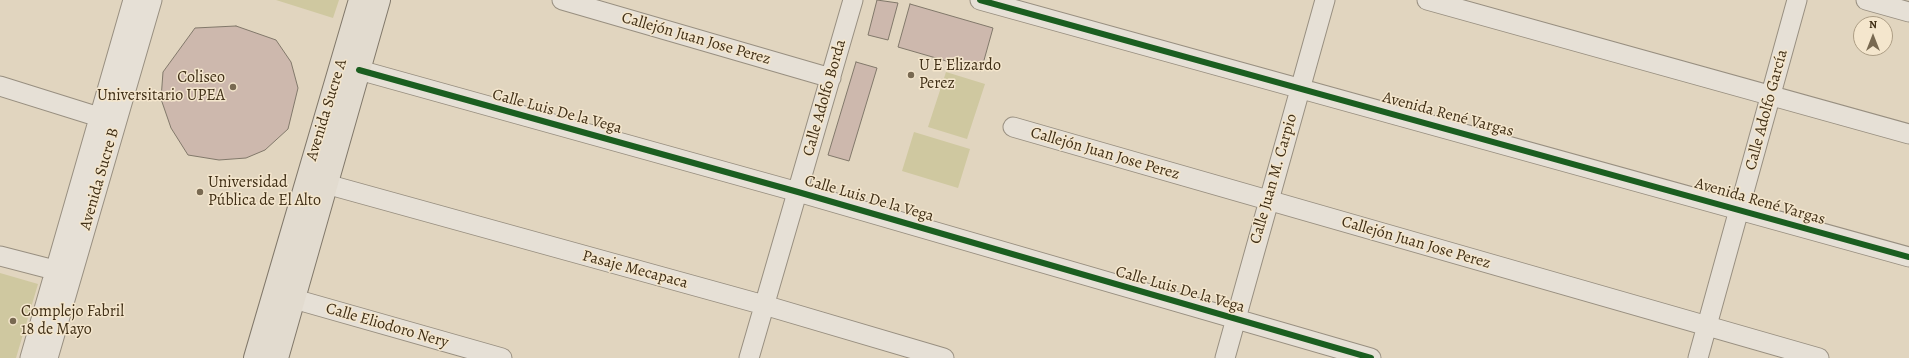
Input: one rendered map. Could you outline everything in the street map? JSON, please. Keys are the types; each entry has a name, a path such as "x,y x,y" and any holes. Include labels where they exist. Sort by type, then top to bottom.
{"main road":[{"name":"Avenida Sucre A","path":"255,358 360,0"},
{"name":"Avenida Sucre A","path":"276,358 379,0"}],"street":[{"name":"Avenida Sucre B","path":"48,358 64,273 99,117 133,0"},
{"name":"Avenida Sucre B","path":"30,358 64,273 152,0"},
{"name":"Callejón Juan Jose Perez","path":"562,0 831,78"},
{"name":"Calle Adolfo Borda","path":"749,358 853,0"},
{"name":"Avenida René Vargas","path":"980,0 1909,257"},
{"name":"Calle Juan M. Carpio","path":"1224,358 1325,0"},
{"path":"1427,0 1909,134"},
{"name":"Calle Adolfo García","path":"1698,358 1797,0"},
{"path":"1866,0 1909,12"},
{"name":"Calle Luis De la Vega","path":"359,70 798,192 1235,320 1371,358"},
{"path":"0,86 99,117"},
{"name":"Callejón Juan Jose Perez","path":"1013,127 1819,358"},
{"name":"Pasaje Mecapaca","path":"326,184 764,305 944,358"},
{"path":"0,256 64,273"},
{"name":"Calle Eliodoro Nery","path":"273,294 502,358"}],"shaded area":[{"path":"276,0 339,0 333,18"},
{"path":"946,72 985,84 967,139 928,127"},
{"path":"914,132 970,149 958,188 902,171"},
{"name":"Complejo Fabril 18 de Mayo","path":"0,273 38,284 16,358 0,358"}],"building":[{"path":"877,0 898,3 888,40 868,35"},
{"path":"910,4 993,28 981,71 898,47"},
{"path":"236,26 276,40 291,62 298,88 288,129 265,150 246,158 219,160 188,155 171,128 161,99 163,72 195,28"},
{"path":"856,62 877,68 849,161 828,155"}],"cycle path":[{"path":"980,0 1909,257"},
{"path":"359,70 798,192 1371,358"}],"place":[{"name":"U E Elizardo Perez","path":"911,75"},
{"name":"Coliseo Universitario UPEA","path":"233,87"},
{"name":"Universidad Pública de El Alto","path":"200,192"},
{"name":"Complejo Fabril 18 de Mayo","path":"13,321"}]}
